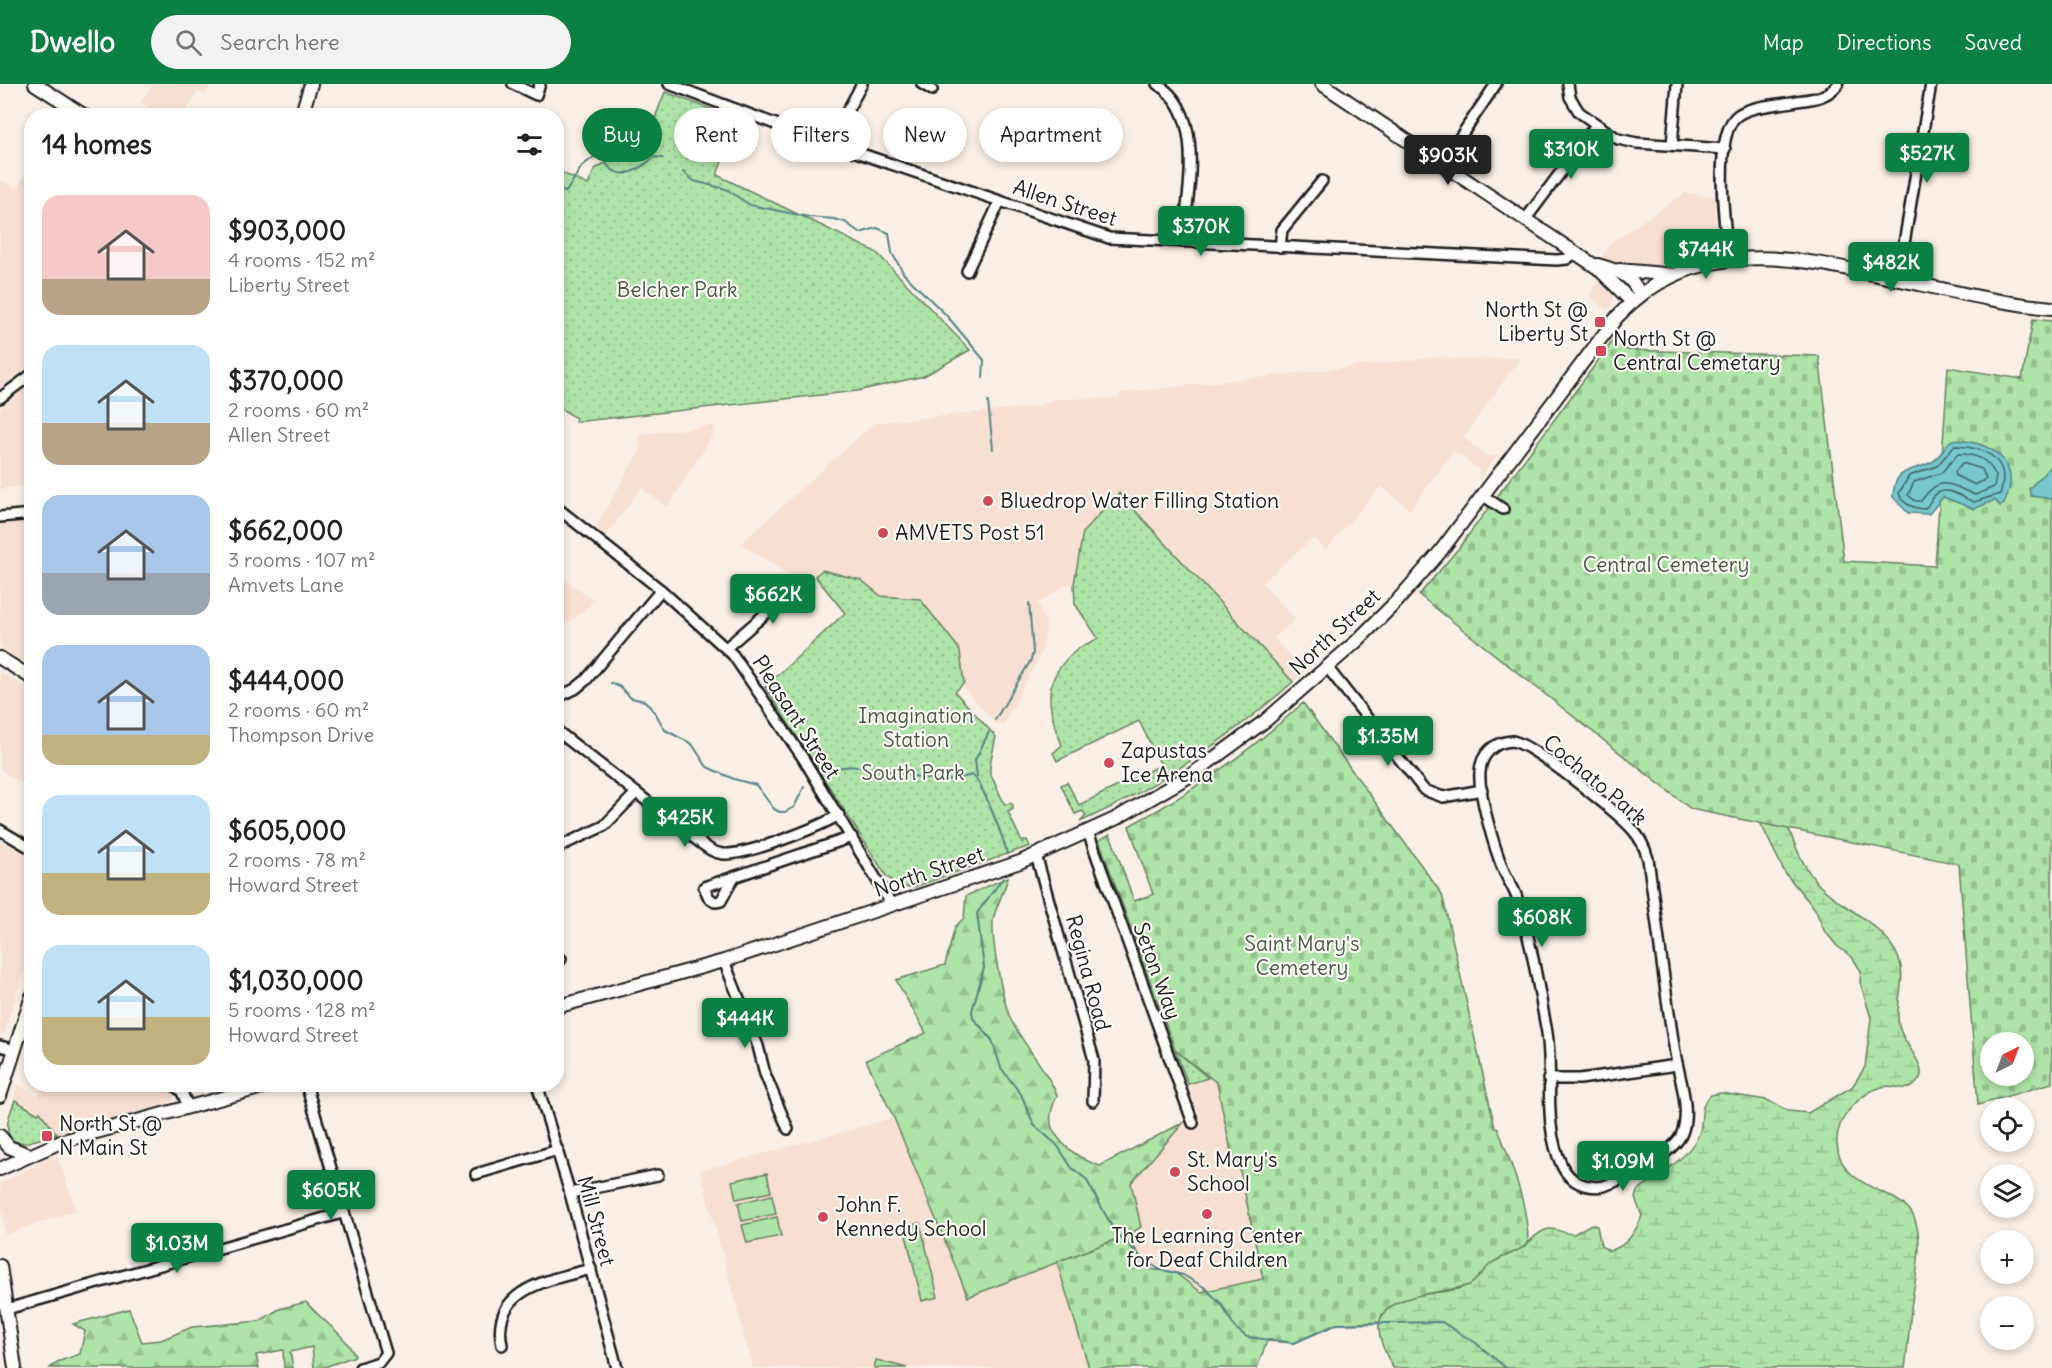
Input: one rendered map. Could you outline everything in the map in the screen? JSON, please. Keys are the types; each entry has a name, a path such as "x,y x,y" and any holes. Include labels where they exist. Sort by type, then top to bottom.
{"main road":[{"path":"35,84 72,108"},
{"path":"304,108 311,84"},
{"path":"1322,84 1589,262 1636,299"},
{"name":"North Street","path":"564,1005 724,961 1036,855 1088,832 1148,801 1211,762 1260,725 1327,667 1398,600 1440,552 1605,332 1636,299 1675,275 1729,259 1800,259 1992,300 2052,308"},
{"path":"1589,262 1617,270 1675,275"},
{"path":"1617,270 1630,278 1636,299"},
{"path":"0,658 24,673"},
{"path":"0,1096 5,1064 15,1050 24,1021"},
{"path":"0,1169 63,1141 244,1092"},
{"path":"0,1136 9,1147 29,1155"},
{"path":"0,1266 7,1309 5,1332 15,1368"}],"street":[{"path":"513,84 536,95 540,84"},
{"name":"Allen Street","path":"669,84 771,121"},
{"path":"849,108 862,84"},
{"path":"922,84 932,90"},
{"path":"1157,84 1177,102 1188,126 1190,152 1184,242"},
{"path":"1443,164 1496,84"},
{"path":"1568,84 1575,107 1596,125 1624,141 1725,149"},
{"path":"1672,145 1677,84"},
{"path":"1729,259 1723,198 1728,129 1739,114 1818,98 1830,92 1838,84"},
{"path":"1898,279 1931,84"},
{"path":"1525,219 1596,125"},
{"name":"Allen Street","path":"871,157 1109,238 1557,260 1567,259 1575,253"},
{"path":"1280,247 1282,230 1322,181"},
{"path":"967,271 1000,201"},
{"path":"2052,301 2052,308"},
{"path":"0,399 24,380"},
{"path":"1482,495 1503,509"},
{"name":"Pleasant Street","path":"564,513 661,590 726,648 757,687 839,815 892,905"},
{"path":"3,517 24,515"},
{"path":"726,648 801,583"},
{"path":"564,693 582,683 661,590"},
{"path":"1327,667 1424,790 1443,797 1482,790"},
{"path":"564,736 703,845 722,854 749,851 839,815"},
{"name":"Cochato Park","path":"1501,742 1517,742 1530,748 1617,816 1638,837 1648,859 1685,1121 1676,1143 1654,1160 1614,1182 1599,1187 1578,1182 1565,1171 1557,1152 1550,1116 1546,1027 1517,898 1497,851 1482,790 1480,772 1486,753 1501,742"},
{"path":"564,844 604,826 636,793"},
{"path":"0,830 24,844"},
{"name":"Seton Way","path":"1088,832 1193,1123"},
{"path":"734,877 725,897 719,902 709,898 704,887 852,837"},
{"name":"Regina Road","path":"1036,855 1094,1060 1093,1101"},
{"path":"724,961 758,1047 765,1074 788,1129"},
{"path":"0,1046 15,1050"},
{"path":"1548,1079 1580,1079 1677,1065"},
{"path":"182,1092 188,1107"},
{"path":"308,1092 342,1213 386,1353 380,1362 360,1368"},
{"name":"Mill Street","path":"540,1092 558,1150 617,1368"},
{"path":"476,1174 558,1150"},
{"path":"570,1193 658,1175"},
{"path":"7,1309 342,1213"},
{"path":"502,1345 501,1318 514,1297 526,1290 591,1269"}],"shaded area":[{"path":"153,84 210,84 206,96 197,92 188,108 147,108 140,102"},
{"path":"24,176 24,370 0,389 0,180 17,188"},
{"path":"1685,193 1714,196 1719,251 1655,267 1631,266 1601,258 1611,242"},
{"path":"1597,281 1613,295 1613,304 1607,311 1590,296"},
{"path":"1446,356 1450,359 1520,358 1463,438 1489,457 1499,454 1479,480 1479,470 1454,451 1410,510 1381,486 1326,550 1313,538 1262,583 1295,619 1274,638 1298,665 1304,668 1311,666 1293,682 1119,494 1083,532 1074,584 1068,584 1038,603 1046,625 1043,649 1003,726 996,724 962,686 964,680 960,652 920,599 881,596 861,580 822,570 805,585 740,544 874,423 1037,406 1055,399 1120,397 1119,393"},
{"path":"24,389 24,486 0,489 0,409"},
{"path":"714,426 715,431 668,507 641,488 606,536 595,528 640,450 638,434"},
{"path":"24,522 24,662 0,647 0,524"},
{"path":"564,579 593,600 585,610 564,626"},
{"path":"0,671 24,687 24,785 0,770"},
{"path":"0,840 24,854 24,970 4,1035 0,1033"},
{"name":"St. Mary's School","path":"1175,1050 1217,1083 1233,1161 1238,1160 1263,1280 1201,1292 1174,1272 1148,1269 1134,1247 1133,1239 1126,1231 1120,1212 1143,1149 1198,1111"},
{"path":"18,1084 24,1088 24,1092 31,1092 38,1096 41,1092 172,1092 174,1097 168,1104 57,1134 40,1112 38,1114 13,1100"},
{"name":"John F. Kennedy School","path":"893,1118 968,1297 1057,1262 1089,1368 753,1368 700,1171"},
{"path":"57,1154 76,1210 5,1235 0,1183"}],"green space":[{"name":"Belcher Park","path":"665,92 708,108 674,108 674,162 722,162 717,175 876,252 970,350 924,376 857,391 575,422 576,418 564,410 564,174 588,185 595,169 606,162 662,162 662,108 659,108"},
{"name":"Central Cemetery","path":"2033,319 2052,321 2052,1083 2002,1098 1980,1098 1978,1105 1959,864 1691,809 1419,595 1458,549 1615,338 1627,350 1819,356 1844,561 1935,566 1948,367 2022,379"},
{"path":"1119,493 1293,682 1243,723 1192,760 1137,793 1080,822 1086,816 1083,811 1075,814 1061,785 1067,782 1079,805 1161,765 1139,721 1057,761 1053,753 1062,745 1050,706 1052,682 1066,660 1080,647 1098,638 1075,604 1074,584 1083,532"},
{"name":"South Park","path":"822,570 861,580 881,596 920,599 957,646 960,652 964,683 955,692 996,737 990,773 1005,805 1010,803 1013,805 1013,809 1008,812 1022,842 1027,840 1030,846 914,887 900,887 887,877 765,687 845,613 815,576"},
{"name":"Saint Mary's Cemetery","path":"1303,703 1442,894 1495,1128 1498,1128 1522,1199 1528,1243 1492,1263 1469,1285 1418,1296 1392,1305 1384,1312 1380,1322 1337,1324 1294,1343 1267,1341 1257,1368 1089,1368 1057,1262 1130,1234 1134,1247 1148,1269 1174,1272 1201,1292 1263,1279 1238,1161 1233,1161 1217,1083 1175,1050 1099,840 1110,834 1134,901 1153,894 1129,826 1175,800 1220,770"},
{"path":"1782,809 1797,849 1813,878 1830,895 1864,918 1884,936 1899,959 1901,967 1899,1026 1919,1064 1921,1075 1911,1087 1882,1087 1865,1095 1850,1108 1840,1125 1837,1144 1841,1159 1848,1171 1859,1180 1906,1206 1917,1226 1918,1261 1905,1368 1393,1368 1381,1342 1379,1328 1382,1316 1400,1301 1470,1284 1493,1262 1525,1246 1540,1232 1548,1229 1574,1234 1591,1224 1597,1226 1601,1246 1609,1251 1626,1242 1642,1216 1635,1198 1637,1191 1677,1161 1691,1147 1700,1132 1702,1110 1711,1095 1721,1093 1767,1100 1788,1111 1808,1113 1852,1087 1865,1067 1871,1018 1860,982 1861,971 1852,957 1837,946 1824,930 1815,909 1785,873 1760,822"},
{"path":"1008,877 993,925 998,968 1011,1020 1057,1095 1051,1111 1052,1128 1056,1135 1073,1152 1100,1166 1184,1122 1131,1183 1141,1227 1130,1234 968,1297 894,1118 866,1060 926,1033 896,980 945,965 955,927 964,918 966,896"},
{"path":"1175,1050 1208,1078 1188,1084"},
{"path":"15,1100 38,1114 40,1112 57,1134 25,1143 13,1141 7,1126"},
{"path":"767,1173 771,1192 736,1199 732,1181"},
{"path":"772,1195 776,1214 742,1221 738,1203"},
{"path":"777,1217 781,1236 747,1243 742,1225"},
{"path":"920,1223 938,1297 922,1301 904,1227"},
{"path":"306,1302 339,1334 355,1356 322,1368 314,1368 312,1347 290,1352 293,1368 284,1368 283,1350 256,1355 259,1368 50,1368 57,1362 80,1354 85,1331 73,1324 129,1309 142,1342 161,1340 192,1327 260,1321 279,1309"},
{"path":"876,1360 907,1368 874,1368"}],"water":[{"path":"1952,440 1979,444 2000,456 2007,465 2010,476 2004,504 2000,506 1995,500 1974,509 1943,497 1929,514 1908,513 1893,497 1897,480 1906,472 1935,460"},
{"path":"2052,465 2052,499 2031,496 2029,489"}],"waterway":[{"path":"564,192 566,192 582,166 587,162"},
{"path":"605,162 611,169 620,173 631,172 648,162"},
{"path":"683,172 694,181 726,189 750,205 809,217 834,219 845,222 860,233 877,228 889,233 892,253 904,274 948,317 984,360 983,378"},
{"path":"988,402 993,449"},
{"path":"995,720 1031,660 1033,652 1029,603"},
{"path":"611,683 620,687 631,698 645,701 665,730 692,744 707,767 734,779 756,785 774,809 785,812 794,807 804,787"},
{"path":"977,776 975,760 989,732"},
{"path":"824,773 850,766 931,779 945,780 972,775 987,799 1007,854"},
{"path":"1003,878 977,913 984,968 972,1011 973,1018 992,1040 1001,1068 1021,1094 1034,1125 1057,1145 1072,1168 1086,1179 1115,1232 1144,1260 1159,1269 1183,1275 1204,1287 1222,1305 1235,1328 1247,1337 1294,1343 1337,1324 1442,1322 1476,1343 1506,1368"}],"place":[{"name":"North St @ Liberty St","path":"1600,322"},
{"name":"North St @ Central Cemetary","path":"1601,351"},
{"name":"Bluedrop Water Filling Station","path":"988,501"},
{"name":"AMVETS Post 51","path":"883,533"},
{"name":"Zapustas Ice Arena","path":"1109,763"},
{"name":"North St @ N Main St","path":"47,1136"},
{"name":"St. Mary's School","path":"1175,1172"},
{"name":"The Learning Center for Deaf Children","path":"1207,1214"},
{"name":"John F. Kennedy School","path":"823,1217"}],"park label":[{"name":"Imagination Station","path":"916,728"}]}
